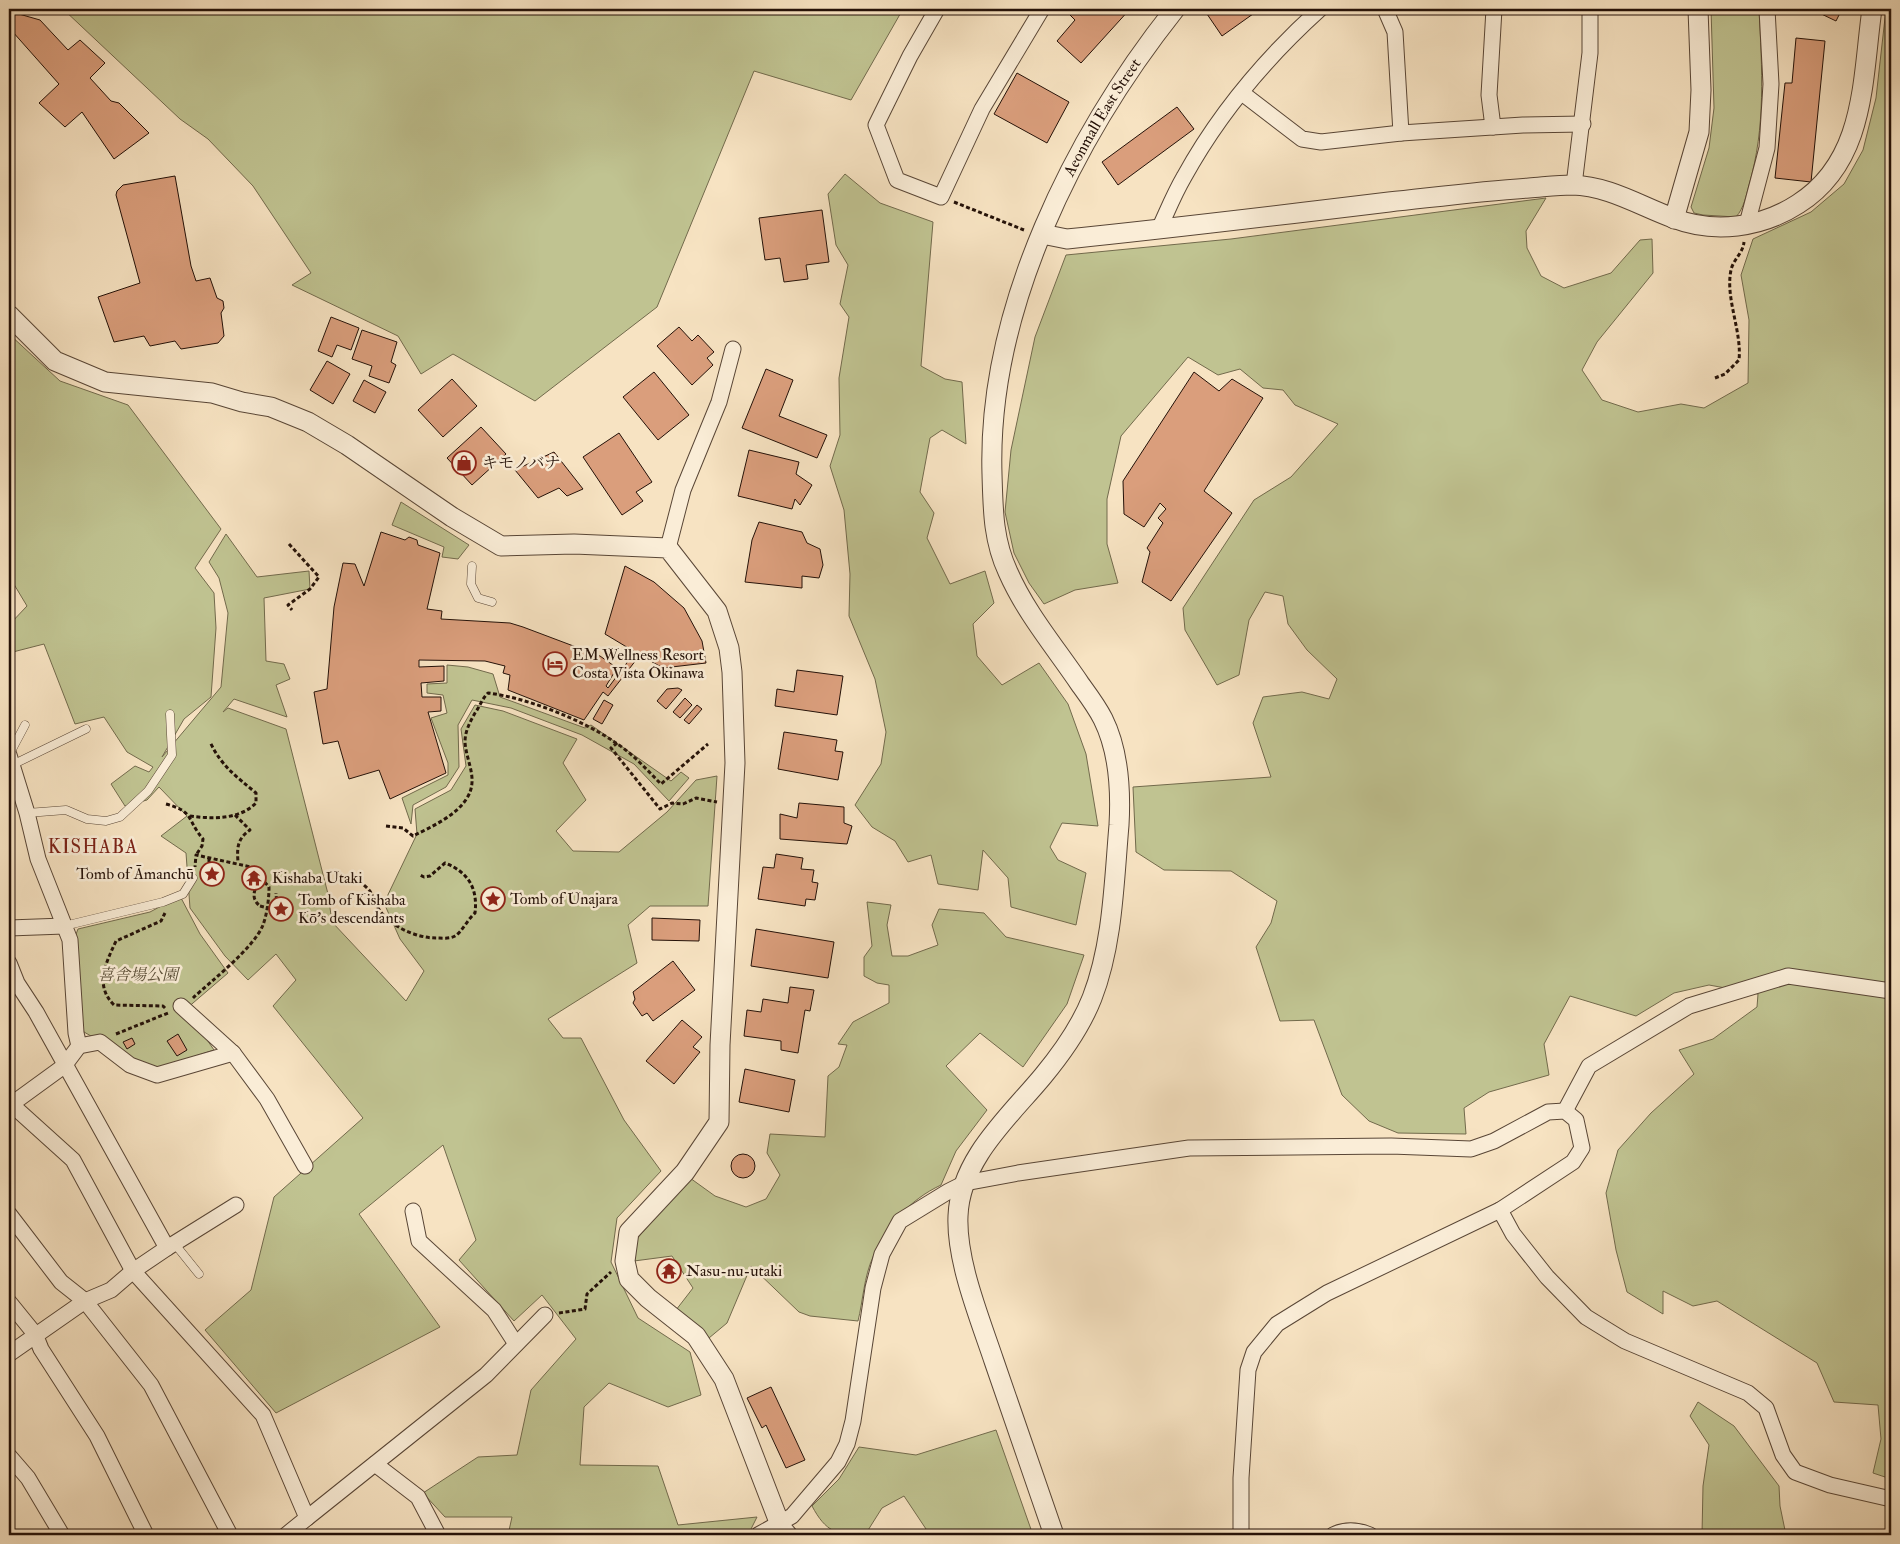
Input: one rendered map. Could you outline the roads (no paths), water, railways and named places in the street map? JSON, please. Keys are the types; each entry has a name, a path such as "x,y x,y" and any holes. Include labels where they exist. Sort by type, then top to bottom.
{"street":[{"path":"937,9 910,56 876,125 897,180 942,197 982,108 1042,9"},
{"name":"Aeonmall East Street","path":"1054,1535 983,1329 963,1264 958,1216 965,1183 979,1154 1069,1041 1092,998 1108,943 1119,822 1119,778 1112,742 1102,717 1034,620 1009,575 996,542 992,473 993,408 1010,324 1042,234 1081,150 1112,96 1176,9"},
{"path":"1159,229 1183,178 1220,121 1286,41 1320,9"},
{"path":"1385,9 1395,32 1401,133"},
{"path":"1493,127 1490,95 1494,9"},
{"path":"1574,185 1583,124 1590,53 1590,9"},
{"path":"1674,219 1699,132 1701,90 1698,9"},
{"path":"1747,224 1767,148 1771,84 1767,9"},
{"path":"1042,234 1067,239 1487,191 1574,185 1614,193 1674,219 1705,227 1727,228 1768,219 1797,205 1822,184 1842,159 1858,118 1872,9"},
{"path":"1242,94 1302,139 1321,142 1401,133 1583,124"},
{"path":"9,315 55,361 105,382 212,393 242,402 271,407 308,422 347,445 452,517 501,546 574,544 668,548 717,611 729,648 732,672 735,763 720,1045 719,1122 685,1172 630,1232 625,1261 629,1279 648,1298 696,1336 724,1379 785,1529"},
{"path":"668,548 683,490 719,402 733,349"},
{"path":"10,759 27,813 38,859 70,940 76,1033 79,1046"},
{"path":"9,928 64,926"},
{"path":"9,963 17,983 64,1066 170,1246"},
{"path":"1565,1111 1589,1066 1689,1006 1788,976 1891,991"},
{"path":"175,1009 233,1053 268,1099 305,1166"},
{"path":"233,1053 157,1075 130,1065 100,1042 79,1046 64,1066 10,1103 72,1160 133,1271 263,1415 307,1518"},
{"path":"758,1535 785,1529 792,1516 838,1462 847,1444 862,1364 873,1288 882,1254 900,1221 965,1183 1018,1173 1190,1148 1391,1146 1471,1149 1494,1141 1548,1112 1565,1111 1576,1120 1581,1133 1582,1148 1573,1162 1500,1210 1327,1293 1277,1324 1254,1352 1248,1370 1241,1478 1240,1535"},
{"path":"9,1354 35,1334 85,1301 111,1290 133,1271 236,1205"},
{"path":"1500,1210 1513,1234 1547,1277 1586,1316 1625,1341 1748,1393 1766,1408 1783,1455 1796,1472 1830,1486 1891,1499"},
{"path":"412,1212 419,1241 494,1310 516,1344"},
{"path":"9,1214 61,1282 85,1301 151,1385 230,1535"},
{"path":"9,1302 35,1334 41,1349 97,1436 146,1535"},
{"path":"286,1535 486,1375 545,1315"},
{"path":"9,1456 28,1478 62,1535"},
{"path":"375,1464 418,1497 438,1535"},
{"path":"1333,1535 1341,1531 1361,1531 1370,1535"}],"lane":[{"path":"472,566 470,584 478,598 492,602"},
{"path":"27,813 66,810 87,819 106,821 120,817 148,791 172,756 170,714"},
{"path":"10,759 25,725"},
{"path":"10,759 86,728"},
{"path":"64,926 168,900 183,894 193,878"},
{"path":"170,1246 199,1274"}],"place":[{"name":"キモノバナ","path":"464,463"},
{"name":"EM Wellness Resort Costa Vista Okinawa","path":"555,664"},
{"name":"Tomb of Āmanchū","path":"212,874"},
{"name":"Kishaba Utaki","path":"254,878"},
{"name":"Tomb of Unajara","path":"493,899"},
{"name":"Tomb of Kishaba Kō's descendants","path":"281,909"},
{"name":"Nasu-nu-utaki","path":"669,1271"}],"district":[{"name":"KISHABA","path":"93,847"}],"park label":[{"name":"喜舎場公園","path":"138,975"}]}
